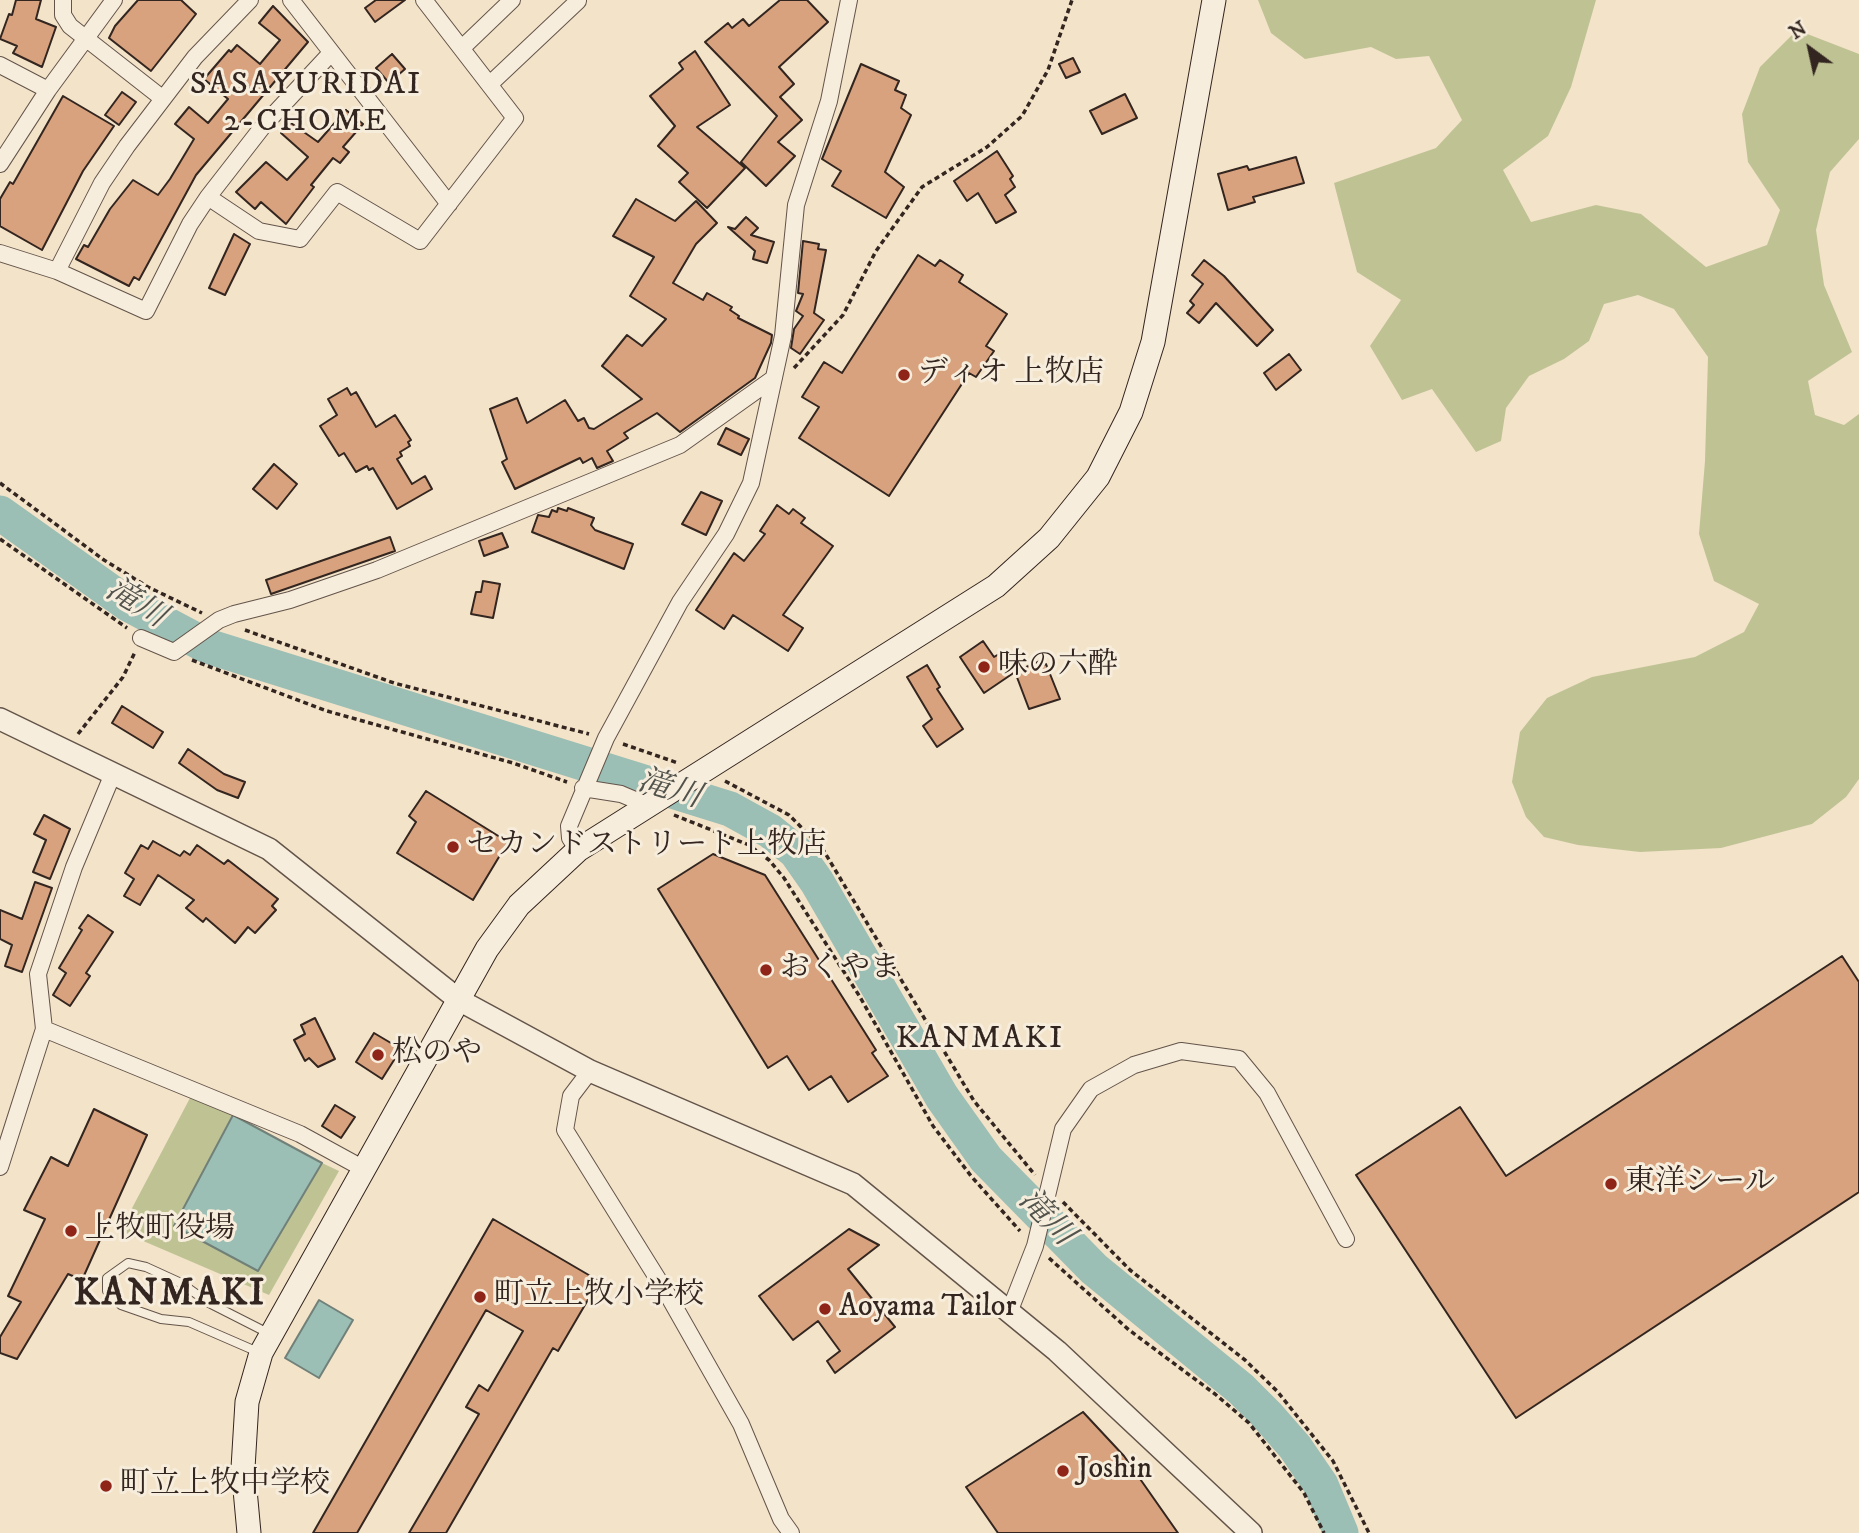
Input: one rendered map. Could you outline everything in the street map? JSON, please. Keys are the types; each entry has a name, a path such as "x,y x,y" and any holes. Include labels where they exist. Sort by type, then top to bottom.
{"main road":[{"path":"249,1533 243,1468 247,1402 265,1344 487,949 519,905 578,850 996,586 1049,538 1098,477 1131,412 1153,342 1214,0"}],"street":[{"path":"62,0 62,15 84,38 162,98"},
{"path":"0,164 84,38 114,0"},
{"path":"57,271 102,183 162,98 195,57 250,0"},
{"path":"291,0 449,205"},
{"path":"208,197 259,231 300,239 337,192 420,241 515,118 424,0"},
{"path":"462,48 512,0"},
{"path":"578,850 570,838 569,826 583,788 606,738 680,602 739,510 758,458 783,336 796,205 829,101 849,0"},
{"path":"490,84 578,1"},
{"path":"0,253 57,271 146,311 184,236 208,197 264,125 331,53"},
{"path":"0,65 48,90"},
{"path":"141,638 174,652 219,620 290,600 377,570 680,445 774,378"},
{"path":"0,719 112,776 269,849 459,1000 590,1071 853,1184 1010,1310 1203,1485 1246,1532"},
{"path":"0,1167 44,1029 38,974 74,867 112,776"},
{"path":"583,788 621,794 647,805"},
{"path":"44,1029 300,1134 364,1169"},
{"path":"1010,1310 1035,1246 1063,1129 1091,1089 1134,1065 1181,1051 1239,1059 1267,1093 1346,1239"},
{"path":"590,1071 571,1096 565,1130 669,1297 741,1424 781,1519 791,1533"}],"lane":[{"path":"128,1262 146,1267 181,1283 265,1344 189,1322 161,1319 121,1305 107,1291 107,1278 128,1262"}],"path":[{"path":"774,378 799,366 842,315 876,251 922,187 987,148 1023,116 1048,70 1072,0"},
{"path":"0,483 104,559 183,606 308,655 394,683 606,738 701,771"},
{"path":"0,539 141,638 123,677 63,752"},
{"path":"174,652 327,711 513,763 583,788"},
{"path":"647,805 725,833 769,860 784,878 860,997 933,1126 996,1207 1129,1331 1216,1394 1249,1423 1304,1493 1324,1533"}],"green space":[{"path":"1258,0 1596,0 1571,87 1548,136 1503,170 1531,222 1596,205 1641,214 1706,267 1767,245 1780,210 1748,162 1742,114 1760,67 1797,30 1859,54 1859,139 1830,172 1816,230 1824,285 1852,352 1808,381 1815,415 1844,425 1859,414 1859,779 1846,797 1812,824 1721,848 1640,852 1578,845 1544,837 1526,817 1512,782 1520,732 1547,698 1592,677 1695,657 1744,632 1759,604 1714,581 1699,534 1705,461 1708,357 1674,309 1638,295 1604,304 1589,341 1564,359 1529,376 1506,408 1501,441 1476,452 1432,389 1402,400 1370,346 1401,300 1357,272 1334,183 1436,148 1462,120 1429,56 1396,59 1371,47 1305,59 1271,33"},
{"path":"190,1098 233,1115 175,1226 257,1271 322,1163 339,1171 269,1295 120,1231"}],"water":[{"path":"233,1115 322,1163 258,1271 174,1226"},
{"path":"319,1300 353,1320 319,1378 285,1358"}],"building":[{"path":"16,0 41,0 36,19 56,27 42,67 13,53 17,46 0,39"},
{"path":"138,0 181,0 196,14 151,71 109,38 115,26"},
{"path":"376,0 405,0 375,22 365,8"},
{"path":"780,0 807,0 828,22 779,67 794,84 780,97 802,120 778,142 795,156 766,186 741,162 777,116 705,42 728,23 732,28 743,19 749,26"},
{"path":"273,6 308,42 196,175 139,280 134,277 129,286 76,259 84,245 88,247 110,209 133,180 158,195 170,179 194,139 175,124 189,107 208,123 228,99 204,79 229,50 231,52 237,45 260,64 280,40 259,23"},
{"path":"695,51 730,105 697,127 745,168 707,208 679,182 688,173 658,146 675,126 650,96 683,69 679,63"},
{"path":"392,54 405,69 389,83 376,68"},
{"path":"1073,58 1080,72 1066,78 1059,64"},
{"path":"861,64 899,81 895,90 906,95 901,108 911,115 885,172 904,187 886,218 832,186 841,171 822,159"},
{"path":"122,92 136,102 119,125 105,115"},
{"path":"1125,94 1137,118 1102,134 1090,111"},
{"path":"63,96 114,126 83,171 42,250 0,226 0,199 10,182 13,184"},
{"path":"346,110 363,124 343,147 349,152 340,163 333,158 311,185 314,187 286,224 261,202 255,209 236,192 266,162 287,180 308,157 281,133 291,123 318,142"},
{"path":"997,151 1013,176 1010,179 1015,187 1005,195 1016,212 996,223 978,193 967,201 954,181"},
{"path":"1296,157 1304,183 1253,197 1255,202 1228,210 1218,174 1247,166 1249,170"},
{"path":"636,199 675,221 696,201 717,223 696,244 673,283 703,300 707,293 732,307 730,310 739,316 738,318 772,335 771,343 755,378 680,432 657,413 624,433 628,438 607,451 613,461 597,468 592,458 583,463 580,458 515,489 502,462 507,459 490,409 517,398 527,423 565,400 578,421 584,418 589,428 594,429 642,399 602,366 627,335 642,346 666,319 630,296 654,257 613,236"},
{"path":"746,217 758,228 751,235 774,242 767,263 753,259 755,251 728,227 735,229"},
{"path":"234,234 250,244 225,295 209,288"},
{"path":"803,241 819,244 818,249 826,250 814,313 824,320 800,354 791,348 794,329 803,316 796,311 803,294 798,293"},
{"name":"ディオ 上牧店","path":"918,255 935,266 940,260 963,275 959,282 1007,314 986,346 994,351 976,377 969,373 889,496 799,438 819,407 802,397 824,362 842,373"},
{"path":"1204,260 1224,276 1273,330 1257,346 1216,303 1199,323 1187,313 1194,305 1190,301 1203,284 1192,275"},
{"path":"1289,354 1301,370 1276,390 1264,373"},
{"path":"347,388 351,395 356,392 376,427 395,415 411,440 408,442 410,446 400,452 402,456 397,459 412,484 425,476 432,489 397,509 373,468 369,470 367,466 356,472 344,453 339,456 320,426 337,415 328,399"},
{"path":"726,428 749,439 741,455 718,444"},
{"path":"274,464 297,484 277,509 253,489"},
{"path":"701,492 722,501 706,535 682,524"},
{"path":"777,505 789,514 793,509 805,518 801,523 833,546 783,615 803,628 788,651 733,615 724,629 696,610 734,553 744,561 765,534 760,531"},
{"path":"558,508 567,511 568,508 594,518 591,525 595,530 633,544 624,569 532,532 538,515 549,517 552,510 557,512"},
{"path":"502,533 508,547 484,556 479,541"},
{"path":"390,537 395,551 271,594 266,580"},
{"path":"483,581 500,584 493,618 471,614 476,592 481,592"},
{"path":"983,641 994,657 1004,651 1017,671 1040,661 1042,666 1046,664 1060,699 1029,709 1015,672 984,693 960,657"},
{"path":"927,665 940,687 937,689 963,729 937,747 923,726 932,719 907,677"},
{"path":"122,706 163,732 153,748 112,723"},
{"path":"188,749 224,774 245,782 238,798 217,790 179,763"},
{"name":"セカンドストリート上牧店","path":"426,791 508,842 473,900 397,853 416,822 409,816"},
{"path":"44,815 70,829 50,879 33,872 46,840 34,834"},
{"path":"153,841 180,856 184,851 190,855 197,845 224,864 228,860 278,899 272,906 276,910 255,933 248,927 235,943 206,918 203,922 186,908 194,900 158,875 140,905 124,896 134,879 125,873 141,845 148,849"},
{"name":"おくやま","path":"713,854 765,875 876,1050 872,1053 888,1076 848,1102 831,1076 809,1090 787,1056 768,1068 658,889"},
{"path":"35,882 52,888 22,972 5,966 12,945 0,939 0,910 22,919"},
{"path":"88,915 113,932 86,973 90,976 70,1006 53,995 66,973 59,968"},
{"name":"東洋シール","path":"1842,956 1859,982 1859,1192 1516,1418 1356,1175 1460,1107 1506,1176"},
{"path":"315,1018 335,1059 318,1067 309,1058 305,1061 294,1040 305,1034 301,1025"},
{"name":"松のや","path":"374,1033 401,1049 382,1079 356,1062"},
{"path":"335,1105 355,1117 341,1138 322,1126"},
{"name":"上牧町役場","path":"94,1109 147,1135 82,1280 68,1274 17,1359 0,1353 0,1337 21,1302 8,1296 45,1219 24,1210 51,1157 68,1166"},
{"path":"493,1219 599,1281 558,1351 553,1348 446,1533 409,1533 479,1414 466,1407 479,1385 488,1391 523,1331 486,1310 357,1533 313,1533"},
{"name":"Aoyama Tailor","path":"849,1229 879,1245 848,1269 895,1327 835,1373 827,1361 840,1351 818,1321 793,1340 759,1296"},
{"name":"Joshin","path":"1083,1412 1124,1456 1178,1533 998,1533 966,1487"}],"waterway":[{"name":"滝川","path":"0,513 128,604 207,646 730,809 770,831 796,852 817,882 942,1097 986,1159 1094,1269 1241,1389 1267,1415 1295,1447 1321,1485 1341,1533"}],"place":[{"name":"ディオ 上牧店","path":"904,375"},
{"name":"味の六酔","path":"984,667"},
{"name":"セカンドストリート上牧店","path":"453,847"},
{"name":"おくやま","path":"766,970"},
{"name":"松のや","path":"378,1055"},
{"name":"東洋シール","path":"1611,1184"},
{"name":"上牧町役場","path":"71,1231"},
{"name":"町立上牧小学校","path":"480,1297"},
{"name":"Aoyama Tailor","path":"825,1309"},
{"name":"Joshin","path":"1063,1471"},
{"name":"町立上牧中学校","path":"106,1486"}],"district":[{"name":"SASAYURIDAI 2-CHOME","path":"306,104"},
{"name":"KANMAKI","path":"980,1040"},
{"name":"KANMAKI","path":"170,1296"}]}
